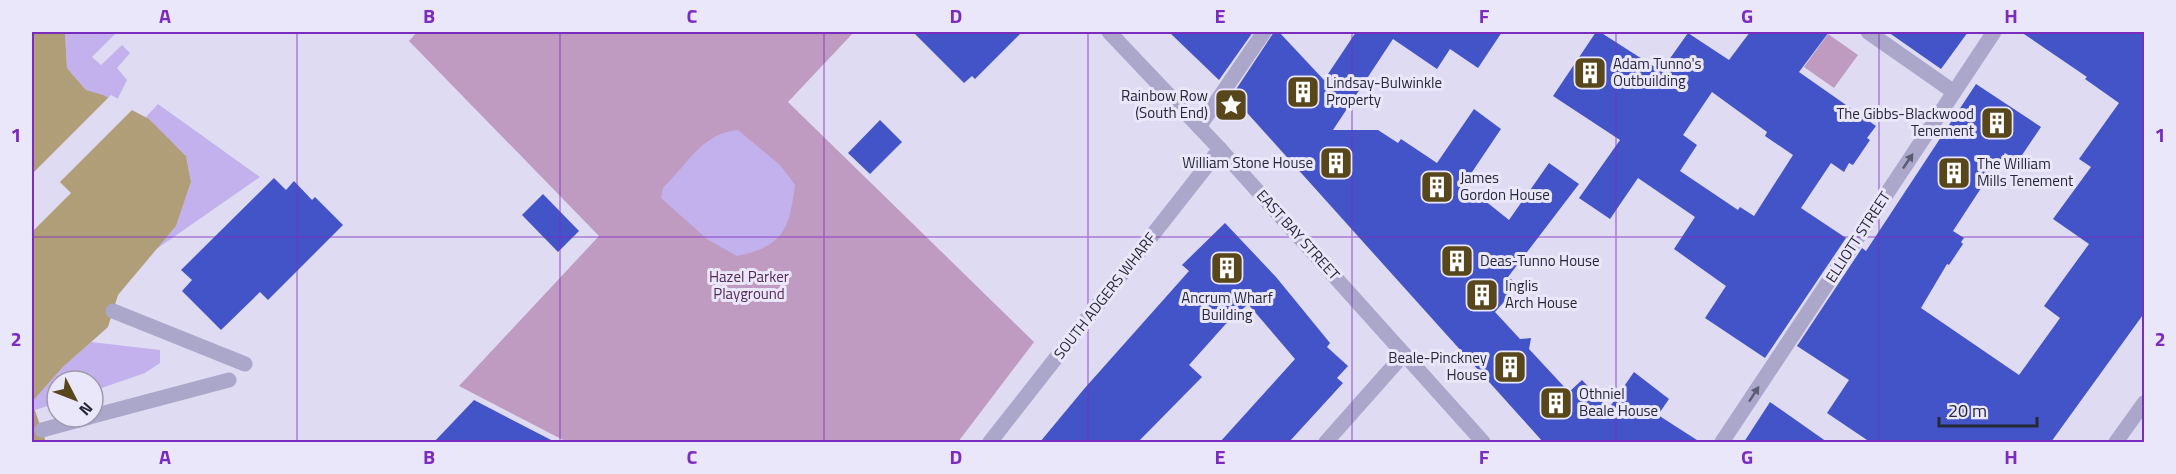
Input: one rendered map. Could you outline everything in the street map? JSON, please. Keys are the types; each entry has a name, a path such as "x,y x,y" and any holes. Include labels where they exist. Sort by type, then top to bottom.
{"street":[{"name":"EAST BAY STREET","path":"1109,32 1220,149 1483,442"},
{"path":"1199,126 1264,32"},
{"path":"1868,32 1954,92"},
{"name":"ELLIOTT STREET","path":"1722,442 1994,32"},
{"name":"SOUTH ADGERS WHARF","path":"990,442 1220,149"},
{"path":"113,310 244,364"},
{"path":"1326,442 1404,354"},
{"path":"105,413 229,380"},
{"path":"2116,442 2145,403"}],"green space":[{"name":"Hazel Parker Playground","path":"417,32 854,32 788,102 1034,342 958,442 567,442 459,386 599,236 409,41"},
{"path":"1828,34 1858,55 1834,88 1804,67"}],"sand":[{"path":"65,32 117,32 92,57 101,65 122,45 130,53 117,68 127,80 116,102 86,90 67,68"},
{"path":"158,104 260,177 155,250 176,226 191,182 186,156 146,117"},
{"path":"738,130 780,165 795,185 790,214 781,234 765,247 737,256 707,239 661,198 663,188 696,151 714,137"},
{"path":"91,342 160,350 160,363 145,373 105,387 105,369 61,369"},
{"path":"45,387 45,407 35,410 32,402"}],"shaded area":[{"path":"32,32 65,32 67,68 86,90 103,95 149,119 186,156 191,182 176,226 118,295 108,327 61,369 45,369 45,387 32,402"},
{"path":"32,402 46,442 32,442"}],"pier":[{"path":"111,95 134,108 60,182 71,193 32,232 32,174"}],"building":[{"path":"913,32 1022,32 975,79 972,76 964,83"},
{"path":"1169,32 1253,32 1219,80"},
{"path":"1274,32 1279,32 1324,80 1356,32 1502,32 1478,68 1450,49 1437,69 1393,39 1333,130 1378,130 1398,143 1401,139 1437,163 1474,109 1501,129 1464,184 1509,220 1549,163 1579,184 1508,277 1519,285 1495,312 1520,339 1531,338 1529,349 1569,392 1582,380 1609,408 1634,372 1669,399 1658,415 1700,442 1543,442 1240,105 1242,102 1233,94"},
{"path":"1596,32 1600,32 1661,71 1688,33 1729,60 1750,32 1829,32 1799,72 1876,126 1867,138 1870,140 1853,165 1849,163 1844,172 1831,163 1801,208 1846,238 1765,358 1705,318 1726,286 1674,249 1695,217 1638,178 1610,219 1579,198 1620,140 1553,96","holes":["1712,92 1767,132 1765,136 1793,155 1754,216 1740,207 1738,210 1680,171 1697,145 1683,135"]},
{"path":"1888,32 1968,32 1941,69"},
{"path":"2021,32 2145,32 2145,312 2051,442 1870,442 1827,413 1849,380 1797,346 1862,248 1866,251 1976,84 2041,127 2018,161 2005,153 1987,179 1953,231 1964,238 1961,242 1963,244 1949,265 1947,264 1921,308 2019,375 2060,318 2044,306 2089,244 2053,219 2091,167 2079,159 2119,103 2085,79 2087,77"},
{"path":"880,120 902,142 870,174 848,153"},
{"path":"274,178 286,190 294,181 312,200 315,197 343,225 268,300 260,292 221,330 182,291 192,280 181,270"},
{"path":"543,194 579,231 558,252 522,215"},
{"path":"1225,223 1276,277 1330,343 1327,347 1348,366 1337,378 1343,383 1289,442 1220,442 1295,359 1248,304 1232,317 1189,365 1202,377 1138,442 1040,442 1189,271 1182,265"},
{"path":"474,400 555,442 434,442"},
{"path":"1770,402 1827,442 1744,442"}],"place":[{"name":"Adam Tunno's Outbuilding","path":"1590,73"},
{"name":"Lindsay-Bulwinkle Property","path":"1303,92"},
{"name":"Rainbow Row (South End)","path":"1231,105"},
{"name":"The Gibbs-Blackwood Tenement","path":"1997,123"},
{"name":"William Stone House","path":"1336,163"},
{"name":"The William Mills Tenement","path":"1954,173"},
{"name":"James Gordon House","path":"1437,187"},
{"name":"Deas-Tunno House","path":"1457,261"},
{"name":"Ancrum Wharf Building","path":"1227,268"},
{"name":"Inglis Arch House","path":"1482,295"},
{"name":"Beale-Pinckney House","path":"1510,367"},
{"name":"Othniel Beale House","path":"1556,403"}]}
